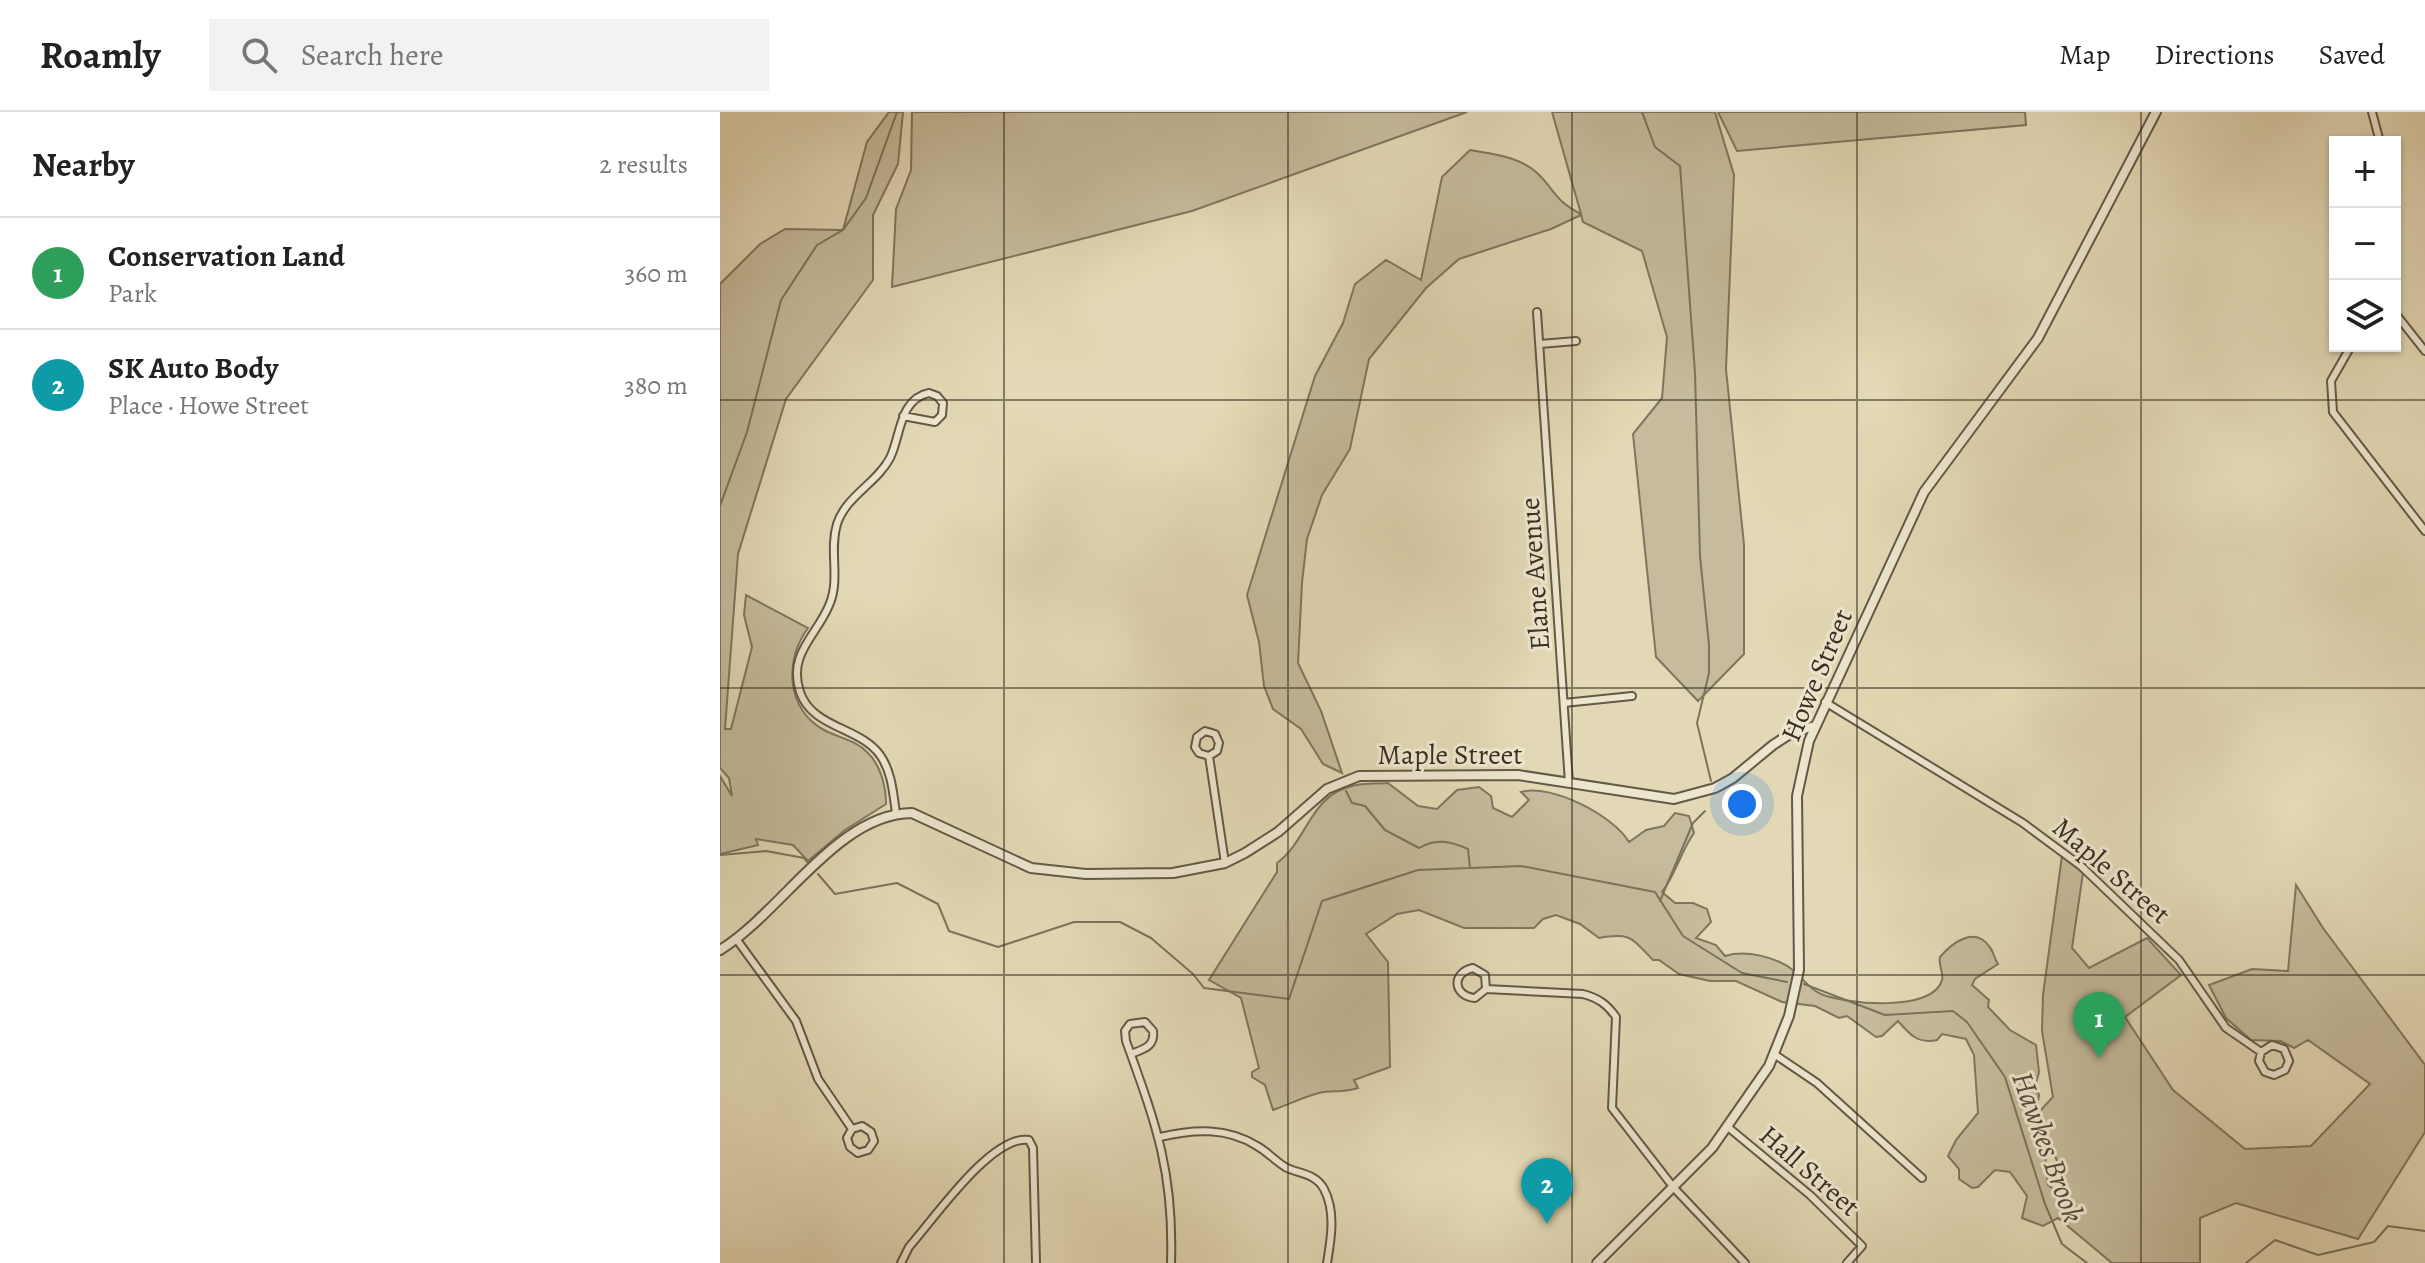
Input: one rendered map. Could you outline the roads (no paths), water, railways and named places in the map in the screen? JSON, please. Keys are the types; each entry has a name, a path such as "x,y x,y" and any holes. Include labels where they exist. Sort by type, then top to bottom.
{"street":[{"name":"Howe Street","path":"1604,1261 1729,1128 1774,1054 1789,1016 1799,970 1797,796 1815,726 1924,492 2038,338 2156,112"},
{"path":"2372,112 2378,136"},
{"name":"Elane Avenue","path":"1537,312 1569,783"},
{"path":"2401,321 2425,351"},
{"path":"1540,344 1576,341"},
{"path":"2348,352 2331,381 2333,412 2425,531"},
{"path":"720,950 737,940 828,853 873,822 896,813 891,780 878,753 811,710 799,692 797,670 801,649 825,614 832,597 838,522 850,502 885,466 903,416 913,402 926,393 937,396 943,403 942,415 932,423 903,416"},
{"path":"1564,703 1632,696"},
{"name":"Maple Street","path":"1825,702 2023,823 2081,866 2179,960 2226,1028 2261,1052"},
{"name":"Maple Street","path":"896,813 912,813 1016,862 1057,872 1163,874 1225,863 1278,832 1327,789 1359,776 1518,775 1644,796 1694,796 1733,778 1793,732 1815,726"},
{"path":"1205,731 1215,734 1219,743 1217,751 1209,756 1199,753 1195,747 1197,737 1205,731"},
{"path":"1209,756 1225,863"},
{"path":"737,940 796,1021 818,1079 852,1129"},
{"path":"1486,989 1487,979 1477,969 1468,968 1457,979 1460,993 1469,998 1479,996 1486,989 1583,994 1597,998 1609,1007 1616,1017 1612,1108 1674,1188 1745,1263"},
{"path":"1131,1054 1147,1048 1153,1040 1153,1031 1145,1022 1133,1022 1126,1029 1125,1038 1160,1137 1171,1202 1171,1263"},
{"name":"Maple Street","path":"2269,1046 2282,1047 2288,1055 2287,1067 2277,1075 2267,1074 2259,1064 2261,1052 2269,1046"},
{"path":"1774,1054 1817,1083 1922,1178"},
{"path":"862,1126 871,1132 874,1141 868,1150 858,1153 850,1147 847,1138 852,1129 862,1126"},
{"name":"Hall Street","path":"1729,1128 1810,1195 1862,1246 1847,1263"},
{"path":"1160,1137 1197,1131 1222,1132 1246,1140 1286,1167 1313,1177 1326,1193 1332,1223 1327,1263"},
{"path":"901,1263 909,1247 990,1154 1019,1138 1029,1140 1034,1156 1036,1263"}],"waterway":[{"path":"720,506 747,432 781,300 817,245 843,230 866,198 897,112"},
{"path":"1642,112 1655,147 1680,166 1695,373 1700,556 1709,645 1709,673 1697,723 1711,781"},
{"path":"1346,791 1352,803 1365,806 1385,830 1419,848 1443,842 1468,849 1470,868"},
{"path":"1660,901 1693,823 1705,811"},
{"name":"Hawkes Brook","path":"720,855 766,851 804,858 807,862"},
{"name":"Hawkes Brook","path":"818,874 835,894 897,883 938,904 949,931 998,947 1074,922 1120,922 1151,938 1193,974 1204,988 1289,999 1322,901 1418,870 1521,866 1655,892 1683,936 1742,973 1787,982"},
{"name":"Hawkes Brook","path":"1804,984 1885,1015 1953,1011 1967,1022 2005,1077 2045,1204 2062,1244 2087,1263"},
{"name":"Hawkes Brook","path":"2246,1263 2275,1240 2318,1255 2374,1242 2388,1226 2425,1231"}],"place":[{"name":"Conservation Land","path":"2099,1058"},
{"name":"SK Auto Body","path":"1547,1224"}]}
